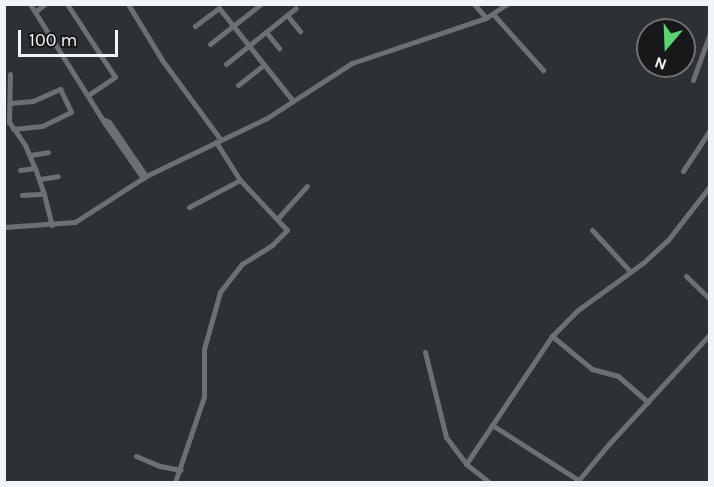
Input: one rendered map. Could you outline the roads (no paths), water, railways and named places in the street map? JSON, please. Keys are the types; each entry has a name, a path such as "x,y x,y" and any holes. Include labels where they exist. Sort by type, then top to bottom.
{"street":[{"path":"30,4 104,120 110,122 145,177"},
{"path":"35,12 45,4"},
{"path":"67,4 115,76 88,95"},
{"path":"128,4 162,60 219,141 240,180 286,226 286,233 233,273 216,301 204,350 204,397 175,483"},
{"path":"210,44 261,4"},
{"path":"474,4 486,18"},
{"path":"4,227 68,224 84,217 145,177 254,125 352,63 494,15 507,4"},
{"path":"195,26 221,6 233,26 292,101"},
{"path":"226,64 296,8"},
{"path":"287,15 300,32"},
{"path":"494,15 543,70"},
{"path":"266,32 279,48"},
{"path":"693,80 710,33"},
{"path":"238,84 264,65"},
{"path":"10,74 9,122 30,155 40,179 52,225"},
{"path":"10,103 33,101 60,89 71,112 48,124 13,129"},
{"path":"683,171 710,130"},
{"path":"30,155 48,152"},
{"path":"20,170 35,168"},
{"path":"40,179 58,176"},
{"path":"189,207 240,180"},
{"path":"278,218 307,186"},
{"path":"466,464 552,336 578,310 668,240 710,186"},
{"path":"22,195 44,194"},
{"path":"591,230 630,271"},
{"path":"686,276 709,298"},
{"path":"492,425 579,482 710,333"},
{"path":"552,336 592,369 618,376 648,402"},
{"path":"425,352 446,437 466,464 489,483"},
{"path":"136,456 160,466 181,470"}]}
